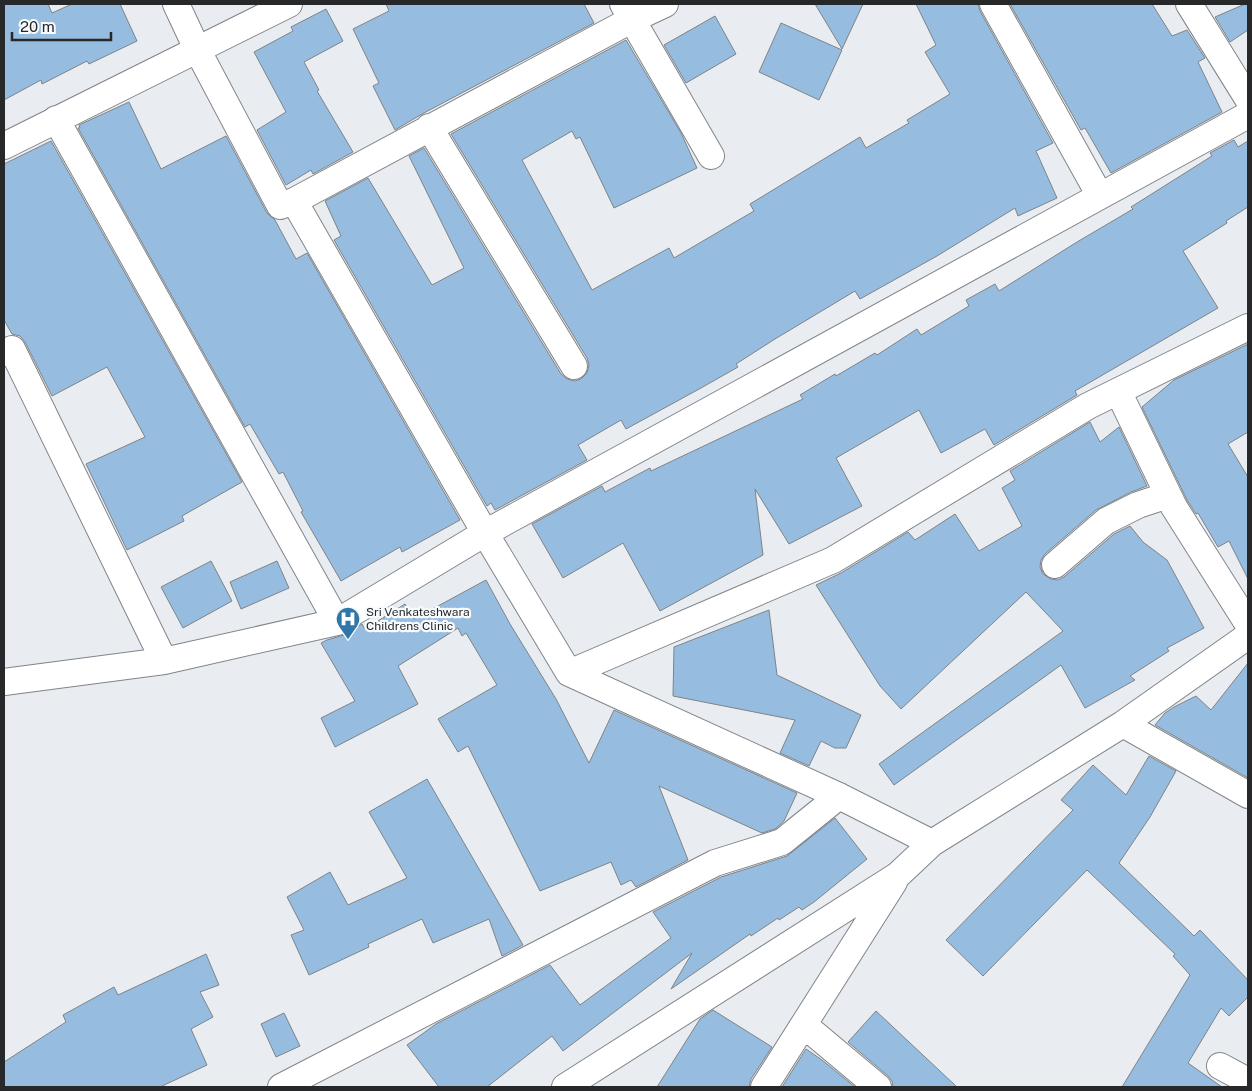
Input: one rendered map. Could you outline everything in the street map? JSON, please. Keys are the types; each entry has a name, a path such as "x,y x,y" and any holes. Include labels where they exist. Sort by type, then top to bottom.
{"street":[{"path":"176,4 198,51 280,206 294,201 429,128 627,12 665,4"},
{"path":"4,146 289,4"},
{"path":"993,4 1100,196"},
{"path":"1190,4 1248,99"},
{"path":"627,12 711,156"},
{"path":"4,682 164,661 337,622 485,533 1248,115"},
{"path":"56,119 337,622"},
{"path":"429,128 574,366"},
{"path":"294,201 485,533 569,673 839,796 932,843"},
{"path":"569,673 833,560 1088,406 1248,327"},
{"path":"4,353 12,349 164,661"},
{"path":"1118,391 1174,507 1248,624"},
{"path":"1055,565 1106,521 1138,505 1168,495"},
{"path":"565,1087 898,875 932,843 1123,724 1248,636"},
{"path":"1123,724 1248,795"},
{"path":"281,1087 715,863 782,842 839,796"},
{"path":"764,1087 898,875"},
{"path":"804,1025 878,1087"},
{"path":"1220,1066 1248,1081"}],"building":[{"path":"4,4 48,4 52,13 72,4 120,4 137,41 89,64 87,61 42,84 41,80 4,100"},
{"path":"386,4 584,4 594,23 395,130 373,86 379,83 353,29 389,11"},
{"path":"815,4 863,4 842,49"},
{"path":"916,4 978,4 980,11 1053,143 1036,151 1057,198 1018,216 1015,208 937,256 860,299 855,291 775,339 736,364 738,367 701,388 626,429 621,420 578,445 587,460 495,510 491,503 487,506 334,240 341,236 325,201 368,178 432,285 464,268 409,156 424,148 561,374 567,379 575,381 581,379 587,373 589,365 587,358 451,134 626,40 681,133 697,168 614,208 580,137 576,139 572,131 522,160 592,290 669,248 674,258 754,211 750,204 860,137 866,148 909,123 907,120 950,94 925,52 936,45"},
{"path":"1010,4 1152,4 1172,36 1187,30 1205,58 1198,62 1222,112 1111,173 1085,128 1081,130"},
{"path":"1248,4 1248,30 1230,42 1215,17"},
{"path":"326,9 343,41 304,62 319,90 317,91 353,152 313,174 311,170 286,185 257,130 286,112 254,52 293,31 291,27"},
{"path":"715,16 736,54 686,83 664,45"},
{"path":"781,23 842,50 819,100 759,72"},
{"path":"129,102 161,169 226,136 267,213 275,220 296,259 307,253 460,520 402,552 400,547 341,581 301,512 303,511 283,472 279,474 250,424 245,427 78,128 80,128 79,125"},
{"path":"1234,140 1238,147 1248,141 1248,207 1183,251 1218,308 1075,391 1077,395 994,445 985,429 941,453 919,410 836,458 862,506 789,544 755,489 763,555 660,611 623,543 563,578 532,524 602,486 605,492 650,468 651,471 803,399 800,395 875,353 877,355 917,329 921,335 969,306 966,300 995,284 999,291 1133,209 1131,207 1212,156 1210,153"},
{"path":"51,141 242,482 182,516 184,521 127,550 86,464 145,437 107,367 52,396 25,342 20,336 12,334 4,320 4,164"},
{"path":"1248,344 1248,432 1228,444 1248,477 1248,579 1229,541 1218,547 1198,513 1196,514 1187,500 1142,407 1174,380"},
{"path":"1090,422 1100,442 1119,427 1147,486 1096,510 1045,554 1041,560 1040,567 1043,574 1051,579 1058,580 1064,577 1114,534 1130,526 1143,542 1167,560 1204,628 1167,648 1169,651 1130,676 1135,680 1085,708 1061,665 894,785 879,764 1063,631 1026,592 901,709 880,686 816,585 841,573 908,532 915,540 955,514 979,551 1022,526 1002,488 1015,480 1010,471"},
{"path":"211,561 232,601 183,628 161,587"},
{"path":"277,561 289,588 241,609 230,582"},
{"path":"486,580 510,624 556,699 589,763 614,710 797,793 784,821 775,829 762,833 659,786 688,860 636,887 631,880 621,885 611,862 540,891 468,746 458,752 438,719 497,685 466,633 462,636 458,628 398,666 418,704 335,747 321,718 355,701 321,643 344,635 362,624 365,629 405,604 414,619"},
{"path":"769,610 777,675 861,715 846,748 835,748 821,741 809,766 780,753 795,720 673,696 674,647"},
{"path":"1248,663 1248,778 1155,725 1165,713 1196,696 1211,710"},
{"path":"1149,756 1176,771 1150,817 1119,863 1194,936 1200,930 1248,980 1248,997 1229,1016 1221,1008 1188,1063 1222,1087 1122,1087 1190,975 1173,956 1175,954 1087,870 983,976 946,940 1073,810 1061,800 1093,765 1126,795"},
{"path":"427,779 523,945 502,956 489,919 433,943 422,919 368,944 369,947 309,975 291,935 304,930 287,897 330,872 348,905 407,878 369,812"},
{"path":"835,818 867,859 802,910 799,907 751,936 750,934 671,989 692,953 563,1051 552,1036 487,1087 439,1087 407,1045 436,1024 550,965 580,1005 671,938 653,912 721,877 787,856"},
{"path":"206,954 219,985 200,992 213,1017 191,1029 207,1065 160,1087 4,1087 4,1062 66,1022 63,1015 114,987 118,995"},
{"path":"713,1010 772,1047 751,1079 749,1087 657,1087 700,1019"},
{"path":"876,1011 957,1087 893,1087 892,1081 888,1076 848,1042"},
{"path":"284,1013 300,1046 276,1057 261,1024"},
{"path":"806,1049 822,1060 855,1087 782,1087"}],"place":[{"name":"Sri Venkateshwara Childrens Clinic","path":"348,640"}]}
